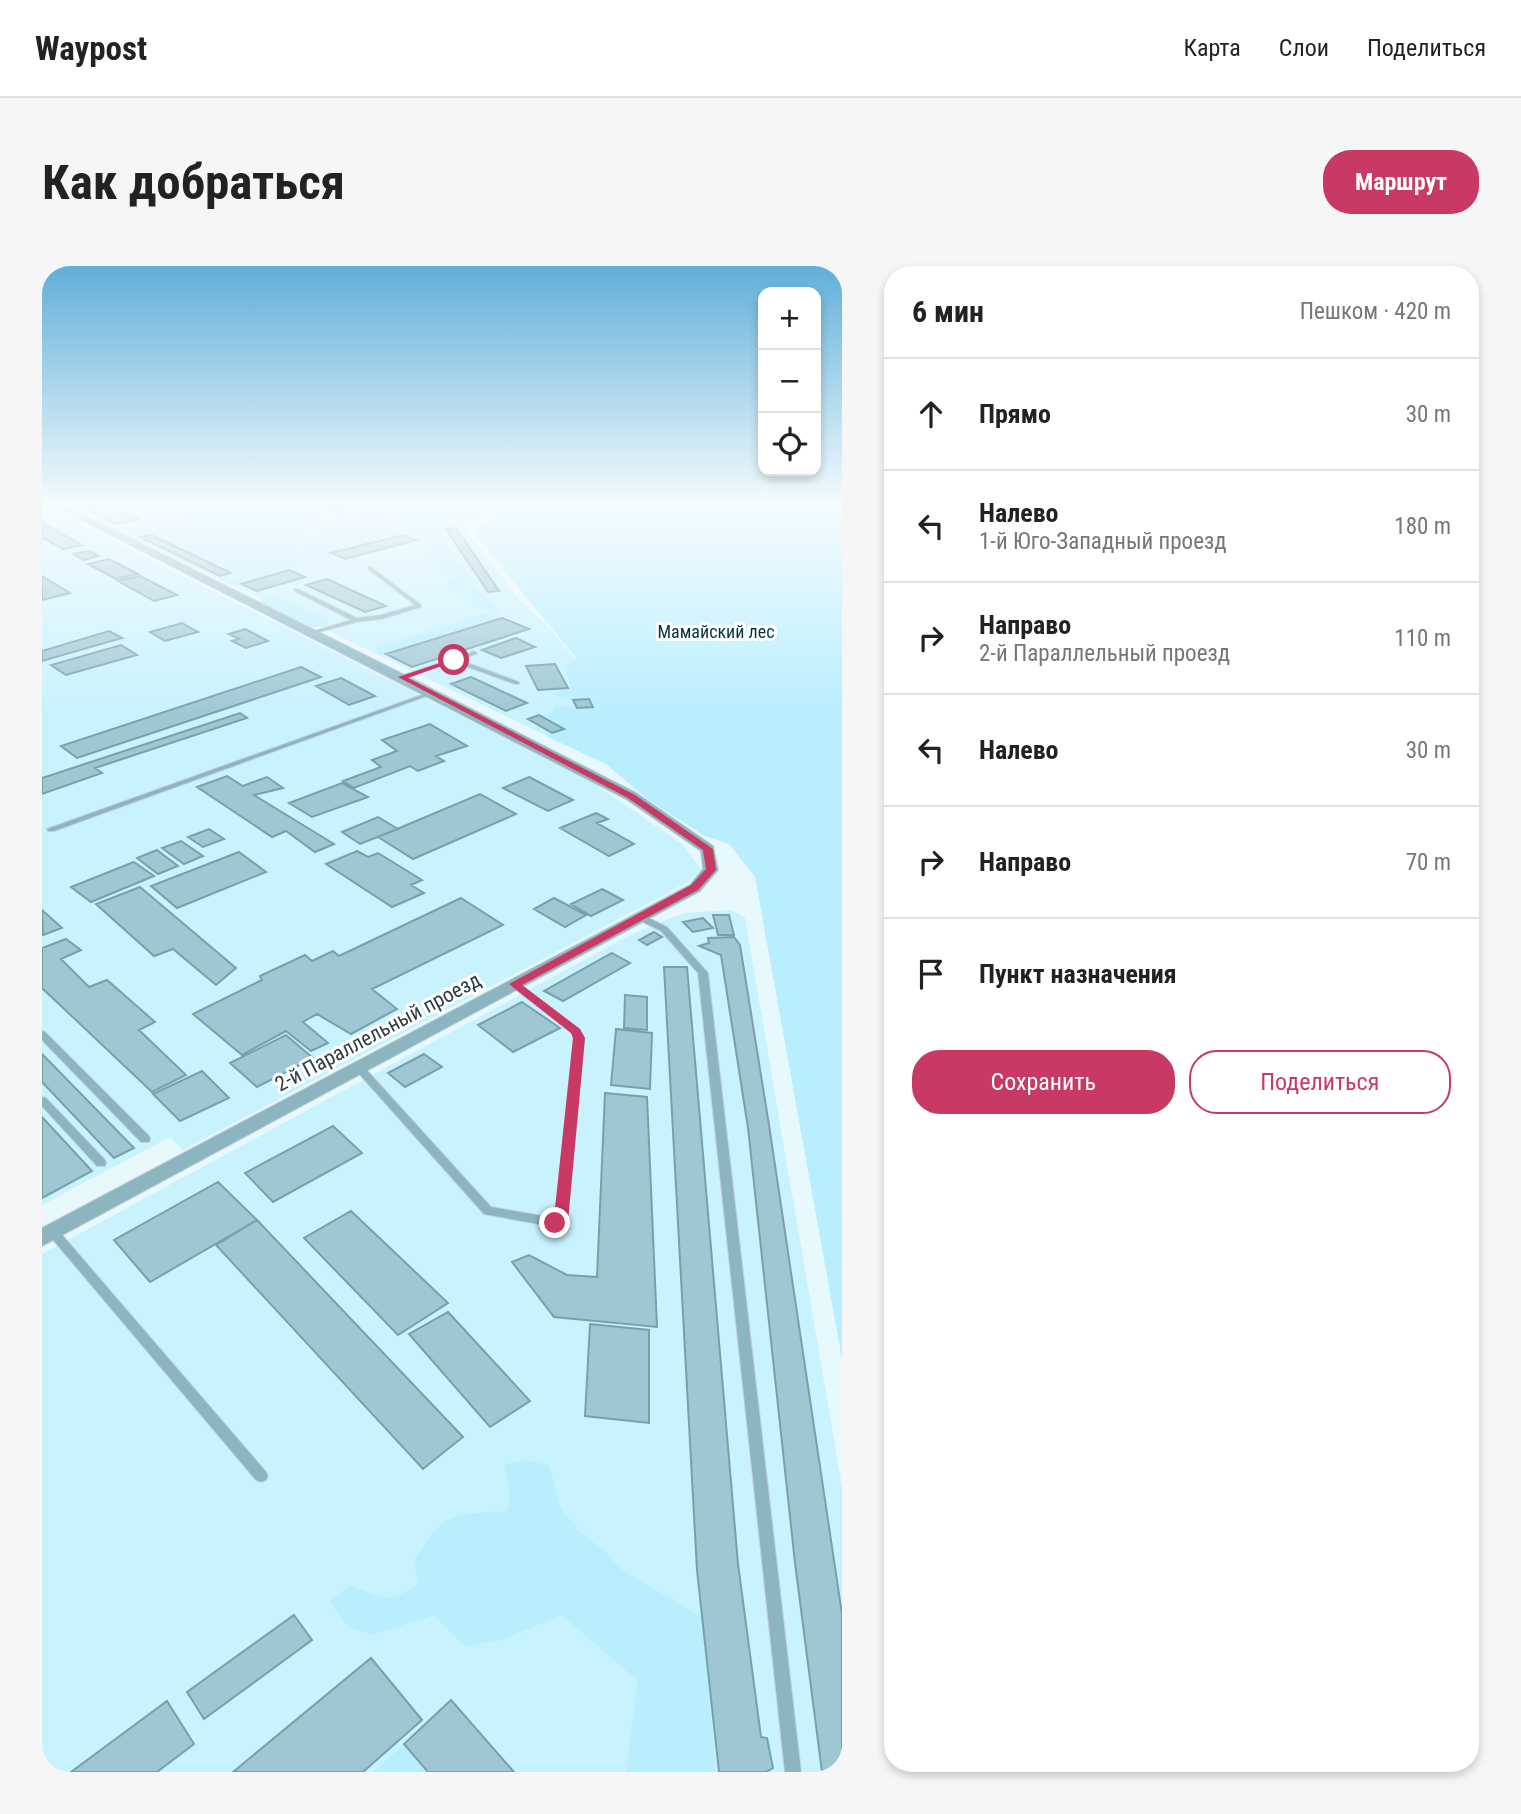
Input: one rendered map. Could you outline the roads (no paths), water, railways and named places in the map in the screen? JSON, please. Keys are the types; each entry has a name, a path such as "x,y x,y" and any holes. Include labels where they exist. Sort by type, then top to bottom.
{"street":[{"path":"197,575 432,693"},
{"name":"2-й Параллельный проезд","path":"47,1235 695,888 711,870 708,849 631,796 432,693"}],"lane":[{"path":"313,633 419,606 379,575"},
{"path":"296,590 356,620"},
{"path":"401,677 474,653"},
{"path":"454,660 517,683"},
{"path":"51,829 432,693"},
{"path":"640,917 664,929 703,973 793,1772"},
{"path":"359,1068 488,1211 555,1223 561,1221 579,1038 576,1031 514,984"},
{"path":"42,1034 145,1139"},
{"path":"42,1100 100,1163"},
{"path":"47,1235 261,1476"}],"park label":[{"name":"Мамайский лес","path":"716,631"}]}
